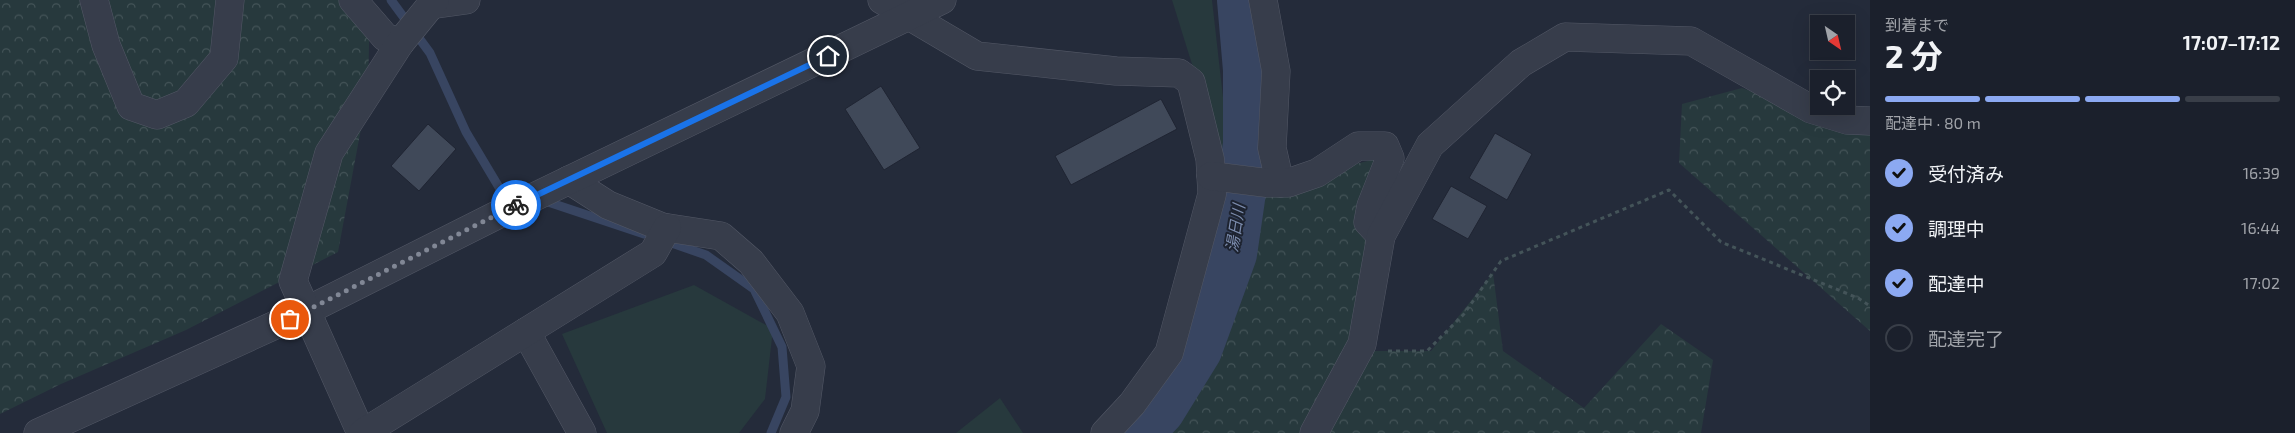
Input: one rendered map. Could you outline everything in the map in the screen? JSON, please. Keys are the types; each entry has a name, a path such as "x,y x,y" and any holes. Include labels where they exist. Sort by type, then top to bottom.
{"street":[{"path":"94,0 106,45 131,106 157,115 186,102 224,58 230,0"},
{"path":"353,0 385,37 400,43"},
{"path":"466,0 432,2 400,43 329,152 293,281 362,433 653,253 667,228"},
{"path":"882,0 977,56 1116,71 1179,73 1191,82 1210,159 1212,194 1169,353 1132,404 1104,433"},
{"path":"38,433 306,311 569,180 942,0"},
{"path":"1263,0 1276,71 1272,148 1280,183"},
{"path":"1314,433 1362,344 1381,236 1430,145 1520,63 1566,37 1691,41 1811,109 1847,120 1870,122"},
{"path":"1211,176 1288,183 1317,173 1358,146 1385,146 1390,158 1371,206 1368,222 1381,236"},
{"path":"569,180 608,205 667,228 721,236 751,262 790,313 811,366 805,411 794,433"},
{"path":"526,332 582,433"}],"path":[{"path":"1362,344 1388,352 1427,351 1464,314 1501,262 1669,190 1722,242 1858,298 1870,306"}],"green space":[{"path":"0,0 370,0 368,91 338,252 186,330 61,384 0,414"},
{"path":"1172,0 1212,0 1230,159 1219,151"},
{"path":"1742,88 1810,112 1810,115 1817,115 1870,134 1870,331 1679,163 1682,104"},
{"path":"1379,158 1358,351 1431,351 1493,273 1503,351 1584,408 1661,324 1713,360 1701,433 1145,433 1249,192"},
{"path":"694,285 773,329 765,399 739,433 607,433 562,334"},
{"path":"1000,398 1023,433 956,433"}],"building":[{"path":"881,86 920,148 884,170 845,109"},
{"path":"1161,99 1177,129 1071,185 1055,156"},
{"path":"428,124 456,149 419,191 391,166"},
{"path":"1495,133 1532,154 1507,200 1469,178"},
{"path":"1451,186 1487,206 1468,239 1432,219"}],"waterway":[{"path":"391,0 430,53 466,132 500,189 523,195"},
{"name":"湯日川","path":"1138,433 1160,410 1197,350 1232,254 1248,144 1248,70 1242,0"},
{"path":"542,200 644,234"},
{"path":"663,240 706,255 754,289 782,347 786,397 771,433"}],"way so far":[{"path":"290,319 516,205"}],"route":[{"path":"516,205 828,56"}]}
